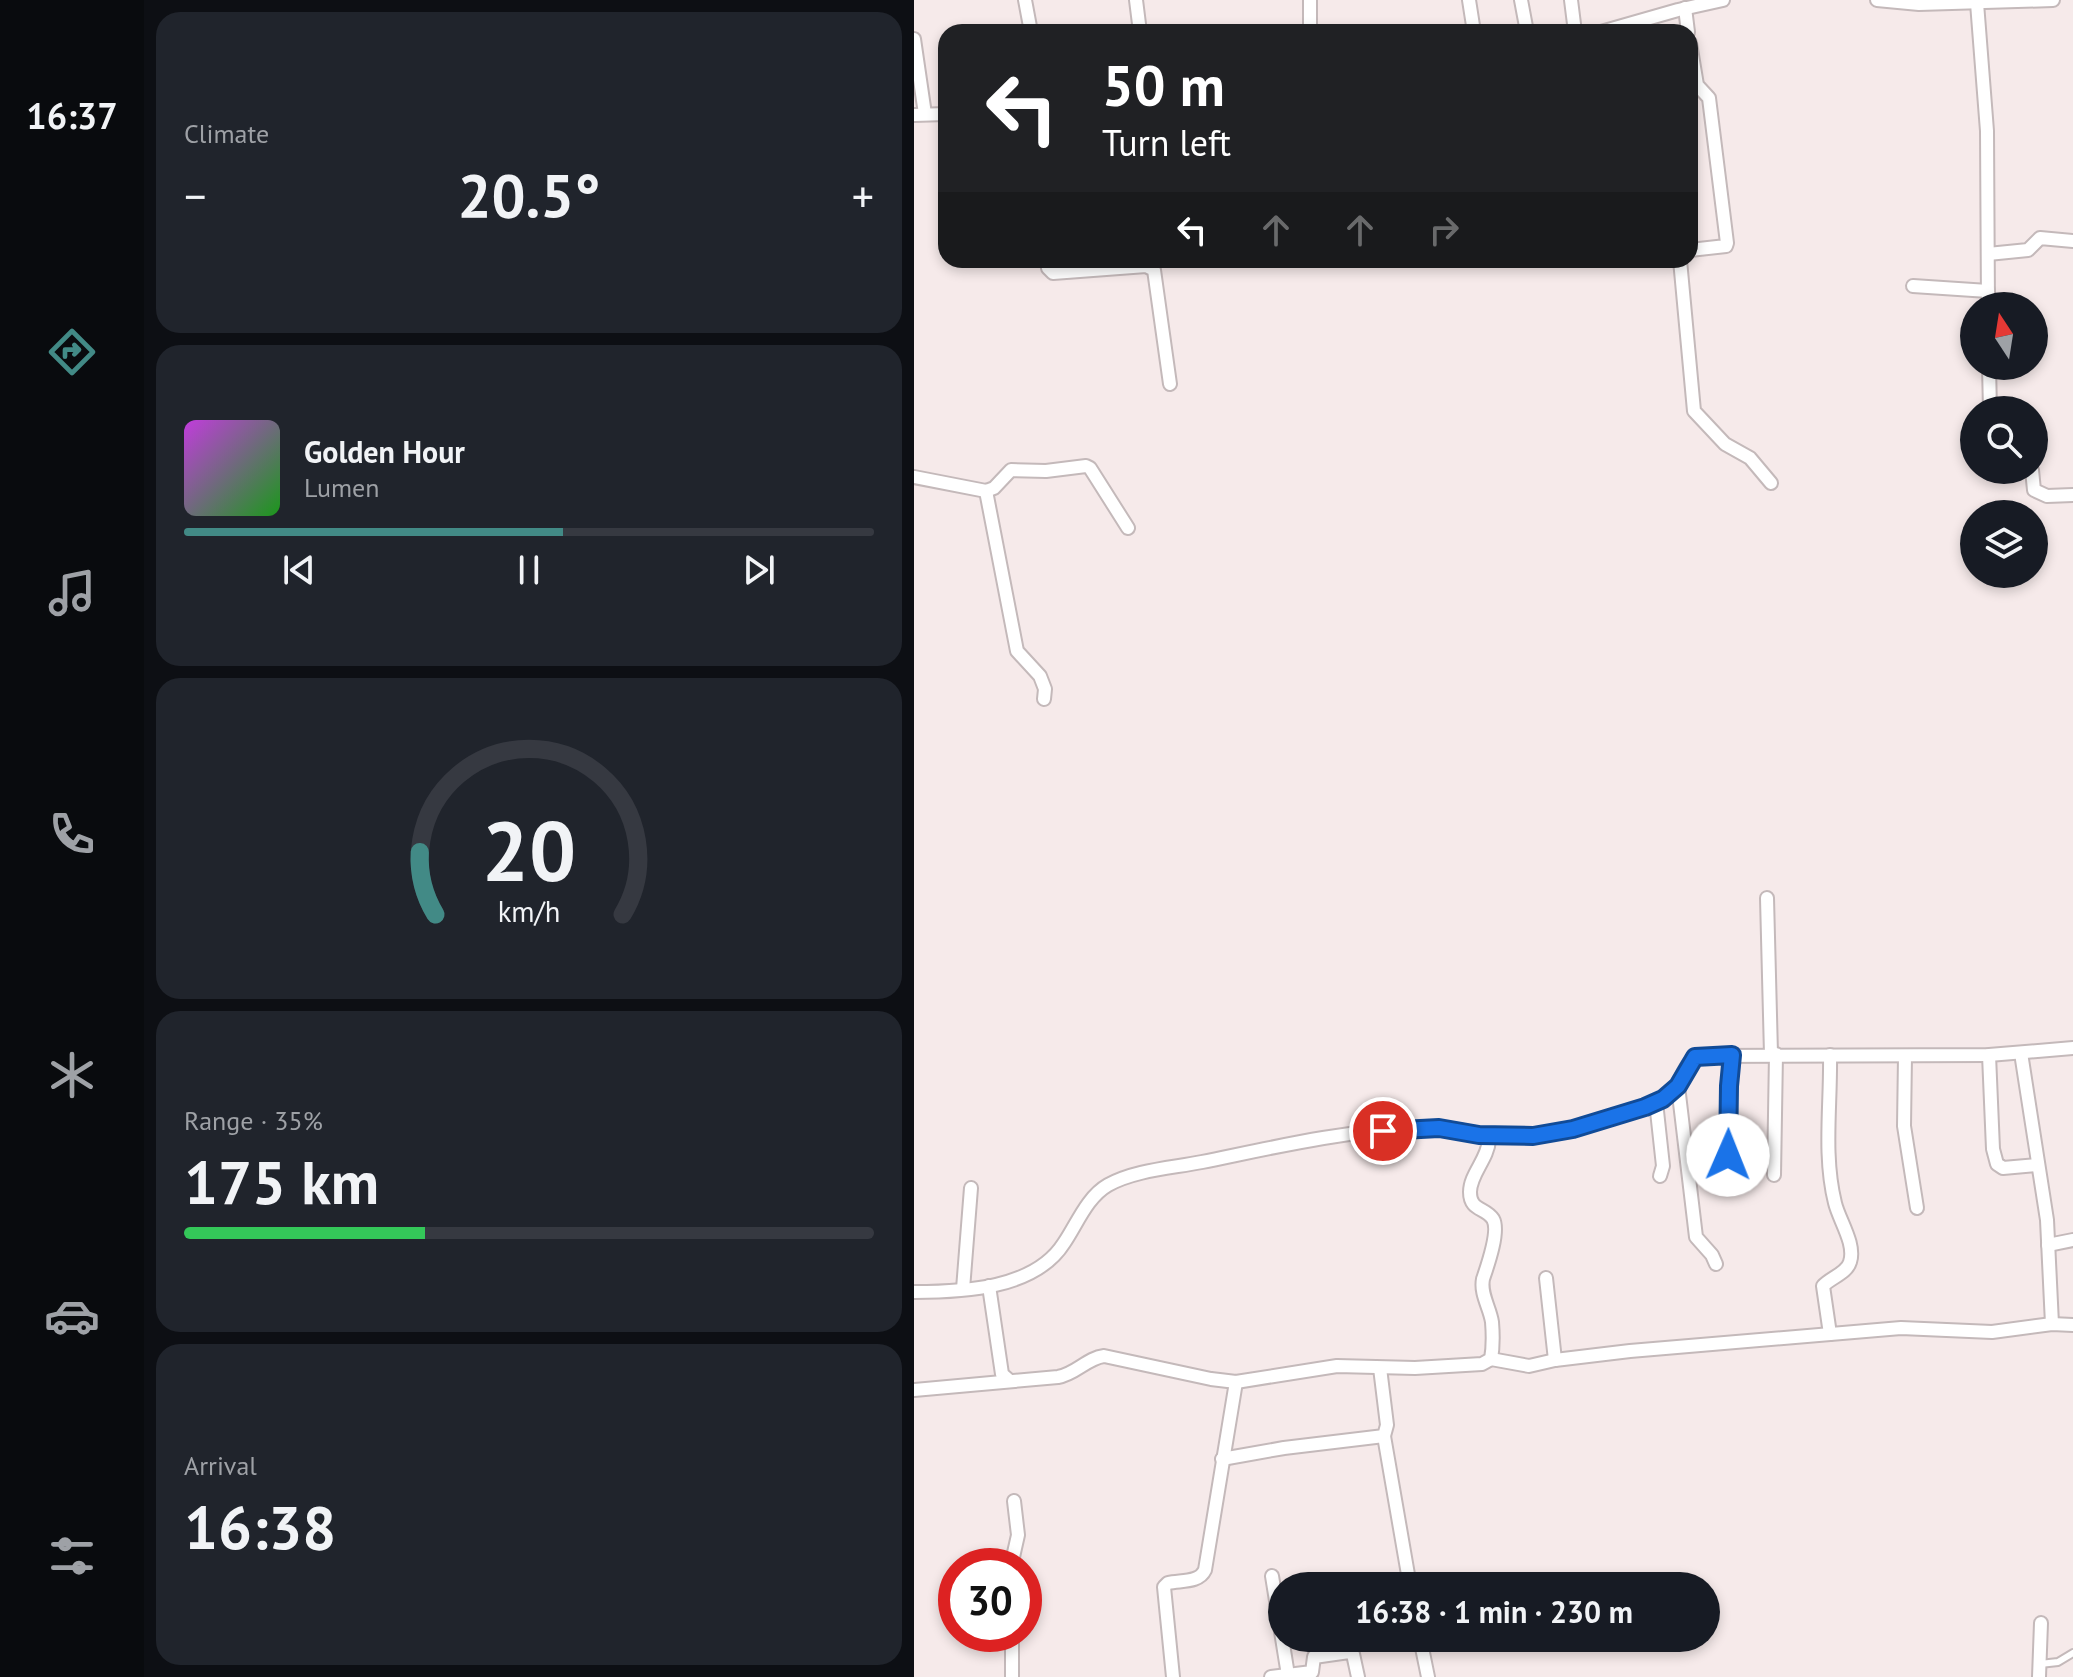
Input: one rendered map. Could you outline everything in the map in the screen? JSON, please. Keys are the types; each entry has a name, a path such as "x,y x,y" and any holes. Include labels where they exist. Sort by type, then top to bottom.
{"street":[{"path":"1025,0 1030,24"},
{"path":"1136,0 1139,24"},
{"path":"1310,0 1310,24"},
{"path":"1469,0 1473,24"},
{"path":"1521,0 1526,24"},
{"path":"1571,0 1574,24"},
{"path":"1625,24 1680,6 1723,0"},
{"path":"1877,0 1919,4 2053,0"},
{"path":"1913,286 1988,291 1987,131 1977,3"},
{"path":"914,39 919,114"},
{"path":"1698,86 1709,98 1727,243 1726,246 1698,249"},
{"path":"1988,254 2028,250 2044,237 2073,241"},
{"path":"1048,268 1053,273 1119,268"},
{"path":"1150,268 1154,270 1170,384"},
{"path":"1681,268 1694,411 1725,444 1750,458 1771,483"},
{"path":"914,477 986,491 994,488 1000,479 1016,468 1046,471 1086,466 1128,528"},
{"path":"2033,484 2034,490 2047,496 2073,495"},
{"path":"986,491 1017,651 1040,676 1045,689 1044,699"},
{"path":"1767,898 1774,1175"},
{"path":"1479,1135 1533,1136 1573,1129 1656,1102 1678,1086 1695,1057 1773,1054 1989,1055 2073,1049"},
{"path":"2021,1053 2048,1245 2052,1324"},
{"path":"1728,1155 1732,1055"},
{"path":"1830,1055 1827,1156 1835,1205 1848,1238 1851,1261 1846,1270 1823,1286 1830,1334"},
{"path":"1989,1055 1993,1149 1997,1164 2003,1168 2038,1165"},
{"path":"1905,1056 1904,1126 1917,1208"},
{"path":"1678,1086 1696,1237 1716,1264"},
{"path":"1656,1102 1663,1166 1660,1176"},
{"path":"914,1292 989,1286 1035,1271 1062,1247 1095,1194 1125,1178 1298,1142 1397,1129 1439,1128 1487,1137 1489,1148 1469,1195 1475,1208 1489,1215 1494,1223 1490,1261 1483,1281 1492,1321 1491,1359"},
{"path":"963,1289 971,1188"},
{"path":"2048,1245 2073,1240"},
{"path":"1546,1278 1555,1360"},
{"path":"989,1286 1002,1374 1010,1381"},
{"path":"914,1390 1070,1375 1092,1359 1104,1356 1236,1382 1316,1368 1468,1366 1491,1359 1529,1366 1555,1360 1901,1328 1992,1332 2052,1324 2073,1325"},
{"path":"1380,1368 1387,1425 1384,1436 1408,1572"},
{"path":"1173,1677 1164,1587 1168,1583 1202,1575 1236,1382"},
{"path":"1222,1459 1384,1436"},
{"path":"1014,1501 1018,1535 1015,1548"},
{"path":"2039,1670 2041,1623"},
{"path":"1012,1652 1012,1677"},
{"path":"1284,1652 1288,1675"},
{"path":"1271,1677 1312,1672 1316,1656 1349,1652 1353,1654 1358,1677"},
{"path":"1423,1652 1428,1677"}],"lane":[{"path":"2039,1670 2073,1653"}],"route":[{"path":"1383,1131 1439,1128 1479,1135 1533,1136 1573,1129 1663,1099 1678,1086 1695,1057 1732,1055 1728,1155"}]}
